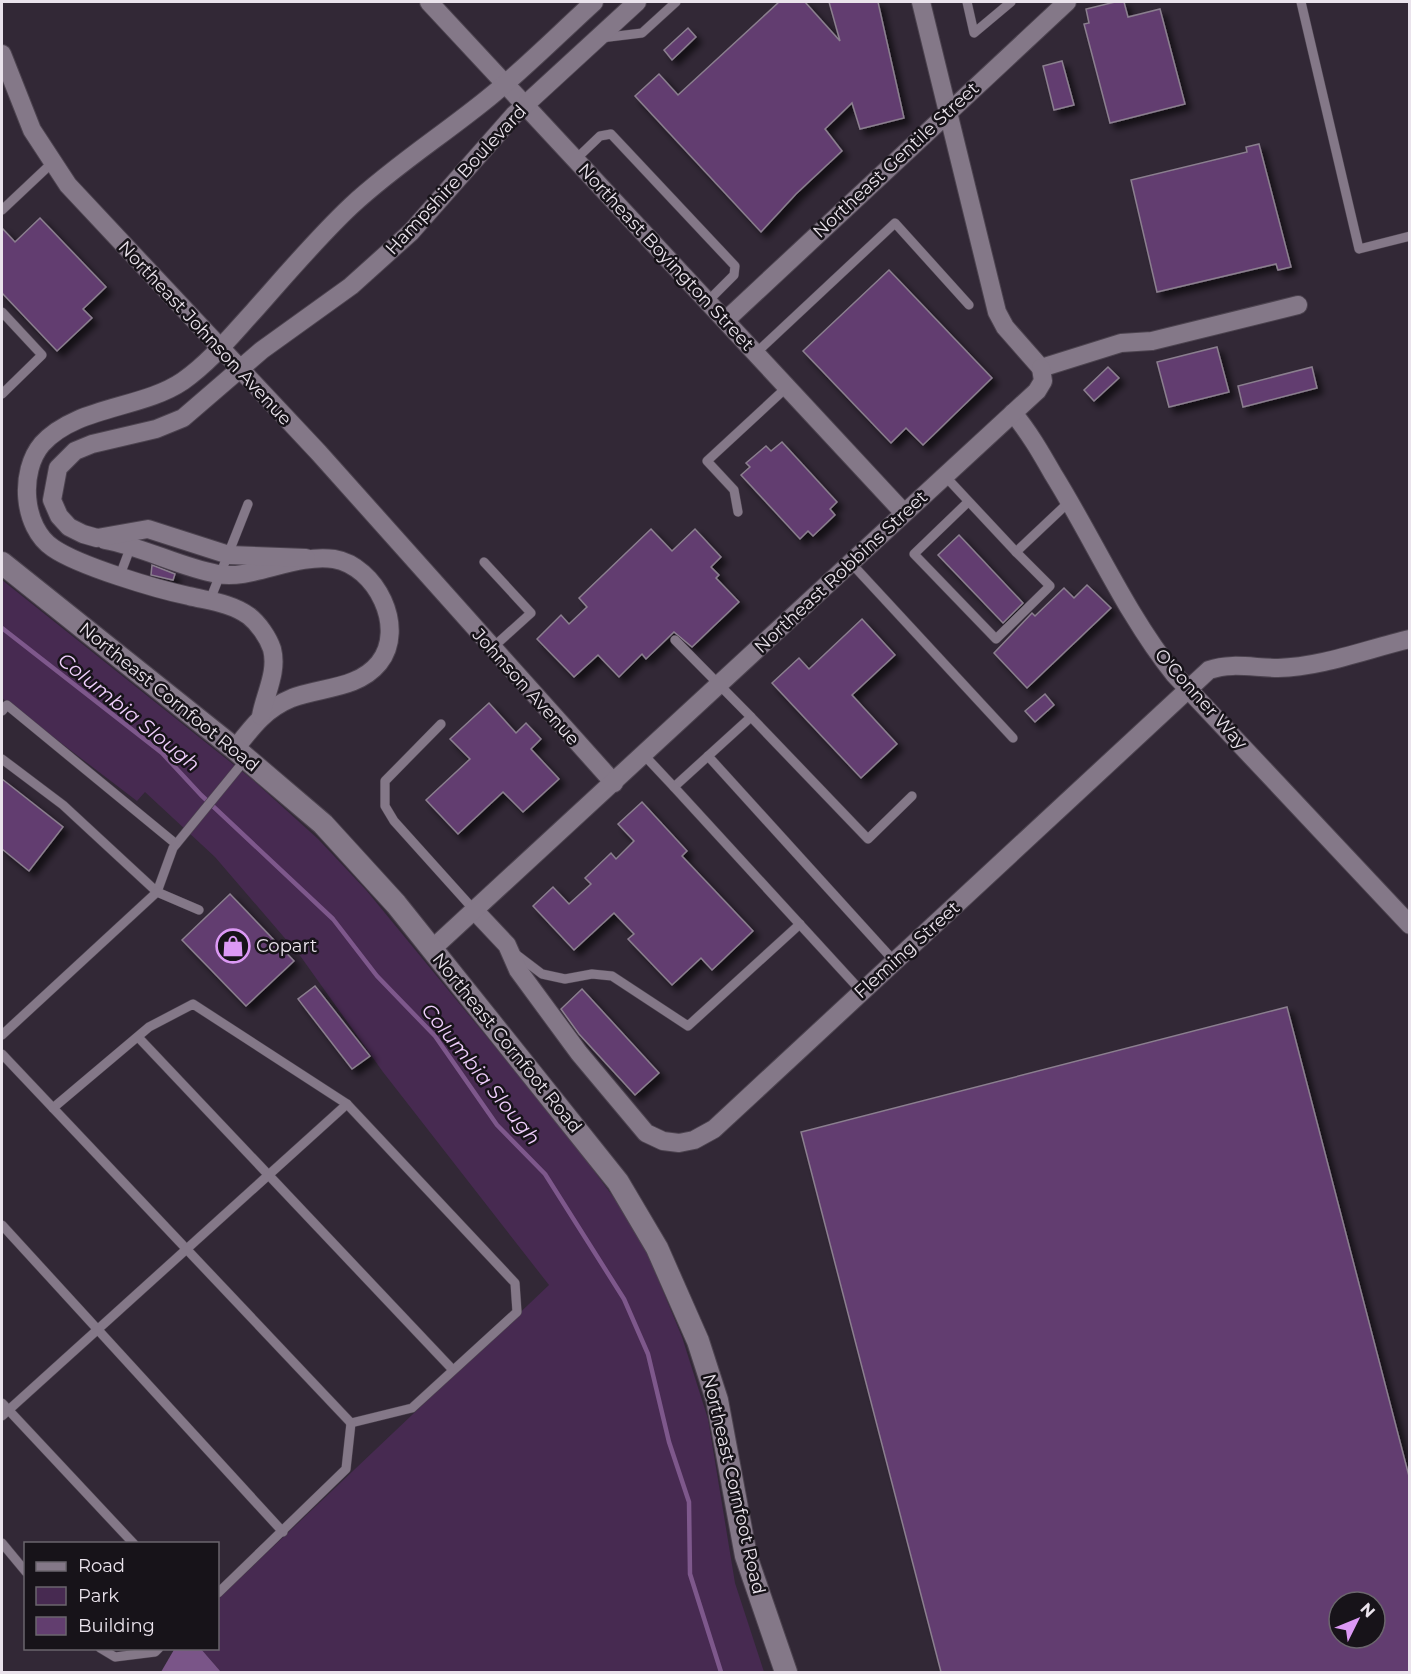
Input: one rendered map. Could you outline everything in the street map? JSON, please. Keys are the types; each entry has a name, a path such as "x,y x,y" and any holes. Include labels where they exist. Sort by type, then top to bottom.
{"street":[{"name":"Northeast Boyington Street","path":"429,2 904,513"},
{"name":"Hampshire Boulevard","path":"261,716 274,671 272,649 263,631 248,615 210,600 189,597 120,575 75,559 51,547 36,528 29,504 26,483 31,462 41,445 58,429 118,406 157,395 183,380 219,350 312,245 351,206 394,169 505,84 594,2"},
{"name":"Hampshire Boulevard","path":"134,537 97,538 69,527 59,516 52,500 58,468 75,451 92,444 156,429 183,418 239,370 351,286 392,250 432,210 524,106 637,2"},
{"path":"921,2 997,312 1005,327 1041,368 1120,343 1152,341 1298,305"},
{"name":"Northeast Gentile Street","path":"726,320 1067,2"},
{"name":"Northeast Johnson Avenue","path":"2,54 32,130 77,196 219,350 319,453 440,591"},
{"name":"Northeast Robbins Street","path":"432,949 1013,413 1040,386 1043,381 1041,368"},
{"name":"O'Conner Way","path":"1013,413 1025,428 1070,501 1156,651 1187,688 1410,925"},
{"path":"134,537 161,531 229,555 336,559 360,571 375,588 384,604 391,631 387,648 379,663 363,677 347,684 292,698 261,716 241,754"},
{"path":"134,537 219,575 306,558"},
{"name":"Northeast Cornfoot Road","path":"2,563 241,754 323,824 348,849 432,949 608,1168 630,1199 657,1248 689,1315 708,1370 719,1410 746,1556 786,1672"},
{"name":"Johnson Avenue","path":"440,591 614,783"},
{"name":"Fleming Street","path":"475,911 507,945 518,970 579,1053 631,1118 646,1133 663,1141 679,1143 694,1140 714,1129 1209,670 1220,666 1277,668 1308,664 1410,639"}],"lane":[{"path":"597,38 642,33 676,2"},
{"path":"967,2 974,33 1011,2"},
{"path":"1300,2 1359,249 1410,237"},
{"path":"575,160 606,133 619,142 735,266 734,275 708,301"},
{"path":"3,206 53,162"},
{"path":"756,353 895,223 969,305"},
{"path":"2,312 42,355 2,394"},
{"path":"738,512 734,490 707,461 787,387"},
{"path":"945,476 1050,586 996,639 914,554 968,501"},
{"path":"1016,552 1070,501"},
{"path":"210,600 248,504"},
{"path":"120,575 134,537"},
{"path":"484,562 531,613 491,649"},
{"path":"851,562 1013,738"},
{"path":"675,640 868,839 912,796"},
{"path":"2,711 7,705 176,844"},
{"path":"674,787 751,717"},
{"path":"441,724 385,781 385,806 394,821 475,911"},
{"path":"2,1035 157,892 176,844 230,777 241,754"},
{"path":"644,755 861,991"},
{"path":"708,756 895,962"},
{"path":"2,759 63,805 157,892 199,910"},
{"path":"507,945 542,974 565,980 592,974 612,976 688,1026 800,924"},
{"path":"53,1108 149,1028 193,1004 347,1104 515,1283 517,1312 412,1408 351,1423"},
{"path":"138,1037 453,1370"},
{"path":"2,1054 351,1423 346,1469 219,1592"},
{"path":"132,1542 4,1410 98,1329 347,1104"},
{"path":"2,1224 283,1532"},
{"path":"2,1543 24,1570"},
{"path":"103,1650 115,1657 157,1650"}],"green space":[{"path":"2,580 254,781 318,839 366,890 569,1137 628,1217 646,1250 682,1337 708,1419 735,1583 764,1672 221,1672 202,1650 219,1650 219,1598 549,1285 383,1072 301,957 215,857 145,792 137,801 2,698"}],"shaded area":[{"path":"174,1650 202,1650 221,1672 161,1672"}],"building":[{"path":"779,2 805,2 840,41 829,2 878,2 904,118 860,129 852,103 825,129 842,151 796,194 761,232 635,96 659,74 678,95"},
{"path":"1124,2 1128,17 1160,9 1185,104 1110,123 1084,24 1089,23 1086,9"},
{"path":"688,28 696,37 672,60 664,50"},
{"path":"1062,61 1074,105 1054,110 1043,66"},
{"path":"1259,144 1291,267 1278,270 1276,264 1157,292 1131,180 1247,152 1246,147"},
{"path":"40,218 106,287 83,309 92,318 57,351 2,293 2,228 15,242"},
{"path":"889,270 992,378 923,445 906,428 891,443 803,351"},
{"path":"1217,347 1229,392 1169,407 1157,362"},
{"path":"1108,367 1119,378 1094,401 1084,390"},
{"path":"1312,367 1317,388 1243,407 1238,386"},
{"path":"782,442 837,502 830,509 835,515 813,536 808,531 800,539 741,475 750,467 746,463 766,446 771,451"},
{"path":"651,529 672,551 695,529 721,557 711,567 719,575 716,578 739,602 692,647 674,632 646,659 642,654 619,677 598,655 574,677 537,639 561,615 569,624 587,607 579,598"},
{"path":"959,535 1023,603 1003,623 938,555"},
{"path":"152,565 175,574 173,580 151,575"},
{"path":"1087,585 1111,608 1027,688 994,653 1032,613 1035,616 1064,588 1074,598"},
{"path":"862,619 895,655 852,695 897,744 861,778 772,683 799,658 809,669"},
{"path":"1045,694 1054,705 1035,722 1025,711"},
{"path":"489,703 516,733 526,723 541,739 531,749 559,779 523,812 503,792 458,834 426,800 470,759 450,739"},
{"path":"2,779 63,827 29,871 2,849"},
{"path":"642,802 687,851 682,856 753,931 712,970 701,958 672,985 628,939 634,934 614,913 574,950 533,906 553,887 569,904 591,884 585,878 611,853 616,859 634,841 618,824"},
{"path":"230,894 294,961 246,1006 182,940"},
{"path":"315,986 370,1056 352,1069 298,999"},
{"path":"582,989 659,1073 635,1095 579,1034 561,1009"},
{"path":"1287,1007 1410,1480 1410,1672 941,1672 801,1132"}],"waterway":[{"name":"Columbia Slough","path":"2,628 162,753 201,795 333,919 377,976 435,1036 497,1125 545,1174 624,1299 648,1354 669,1442 689,1502 690,1574 721,1672"}],"place":[{"name":"Copart","path":"233,946"}]}
